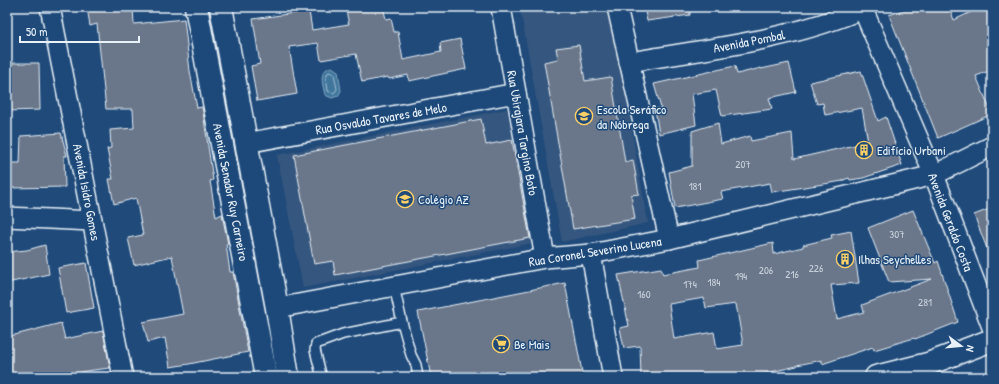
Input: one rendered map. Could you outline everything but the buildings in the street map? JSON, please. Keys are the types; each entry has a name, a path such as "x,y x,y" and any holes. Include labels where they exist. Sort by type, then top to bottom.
{"main road":[{"name":"Avenida Senador Ruy Carneiro","path":"196,7 266,377"},
{"name":"Avenida Senador Ruy Carneiro","path":"221,7 277,308 288,377"},
{"path":"876,377 928,364 992,340"}],"street":[{"name":"Avenida Isidro Gomes","path":"50,7 123,377"},
{"name":"Rua Ubirajara Targino Boto","path":"501,7 545,258"},
{"path":"617,7 669,239"},
{"name":"Avenida Pombal","path":"629,62 748,42 804,30 864,7"},
{"name":"Avenida Geraldo Costa","path":"864,7 934,175 992,327"},
{"name":"Rua Osvaldo Tavares de Melo","path":"246,143 516,93"},
{"name":"Rua Coronel Severino Lucena","path":"277,308 545,258 591,254 669,239 934,175 992,146"},
{"path":"7,217 92,221"},
{"path":"591,254 613,377"}],"lane":[{"path":"394,286 402,322 411,355 416,365 418,377"},
{"path":"323,377 315,350 316,344 343,334 402,322"}],"shaded area":[{"name":"Escola Seráfico da Nóbrega","path":"610,7 648,223 562,242 520,8"},
{"name":"Colégio AZ","path":"507,109 533,243 303,288 277,155"}],"water":[{"path":"332,67 338,71 341,91 338,96 332,98 325,95 322,78 324,71"}],"place":[{"name":"Escola Seráfico da Nóbrega","path":"584,116"},
{"name":"Edifício Urbani","path":"864,150"},
{"name":"Colégio AZ","path":"405,199"},
{"name":"Ilhas Seychelles","path":"845,259"},
{"name":"Be Mais","path":"501,344"}]}
